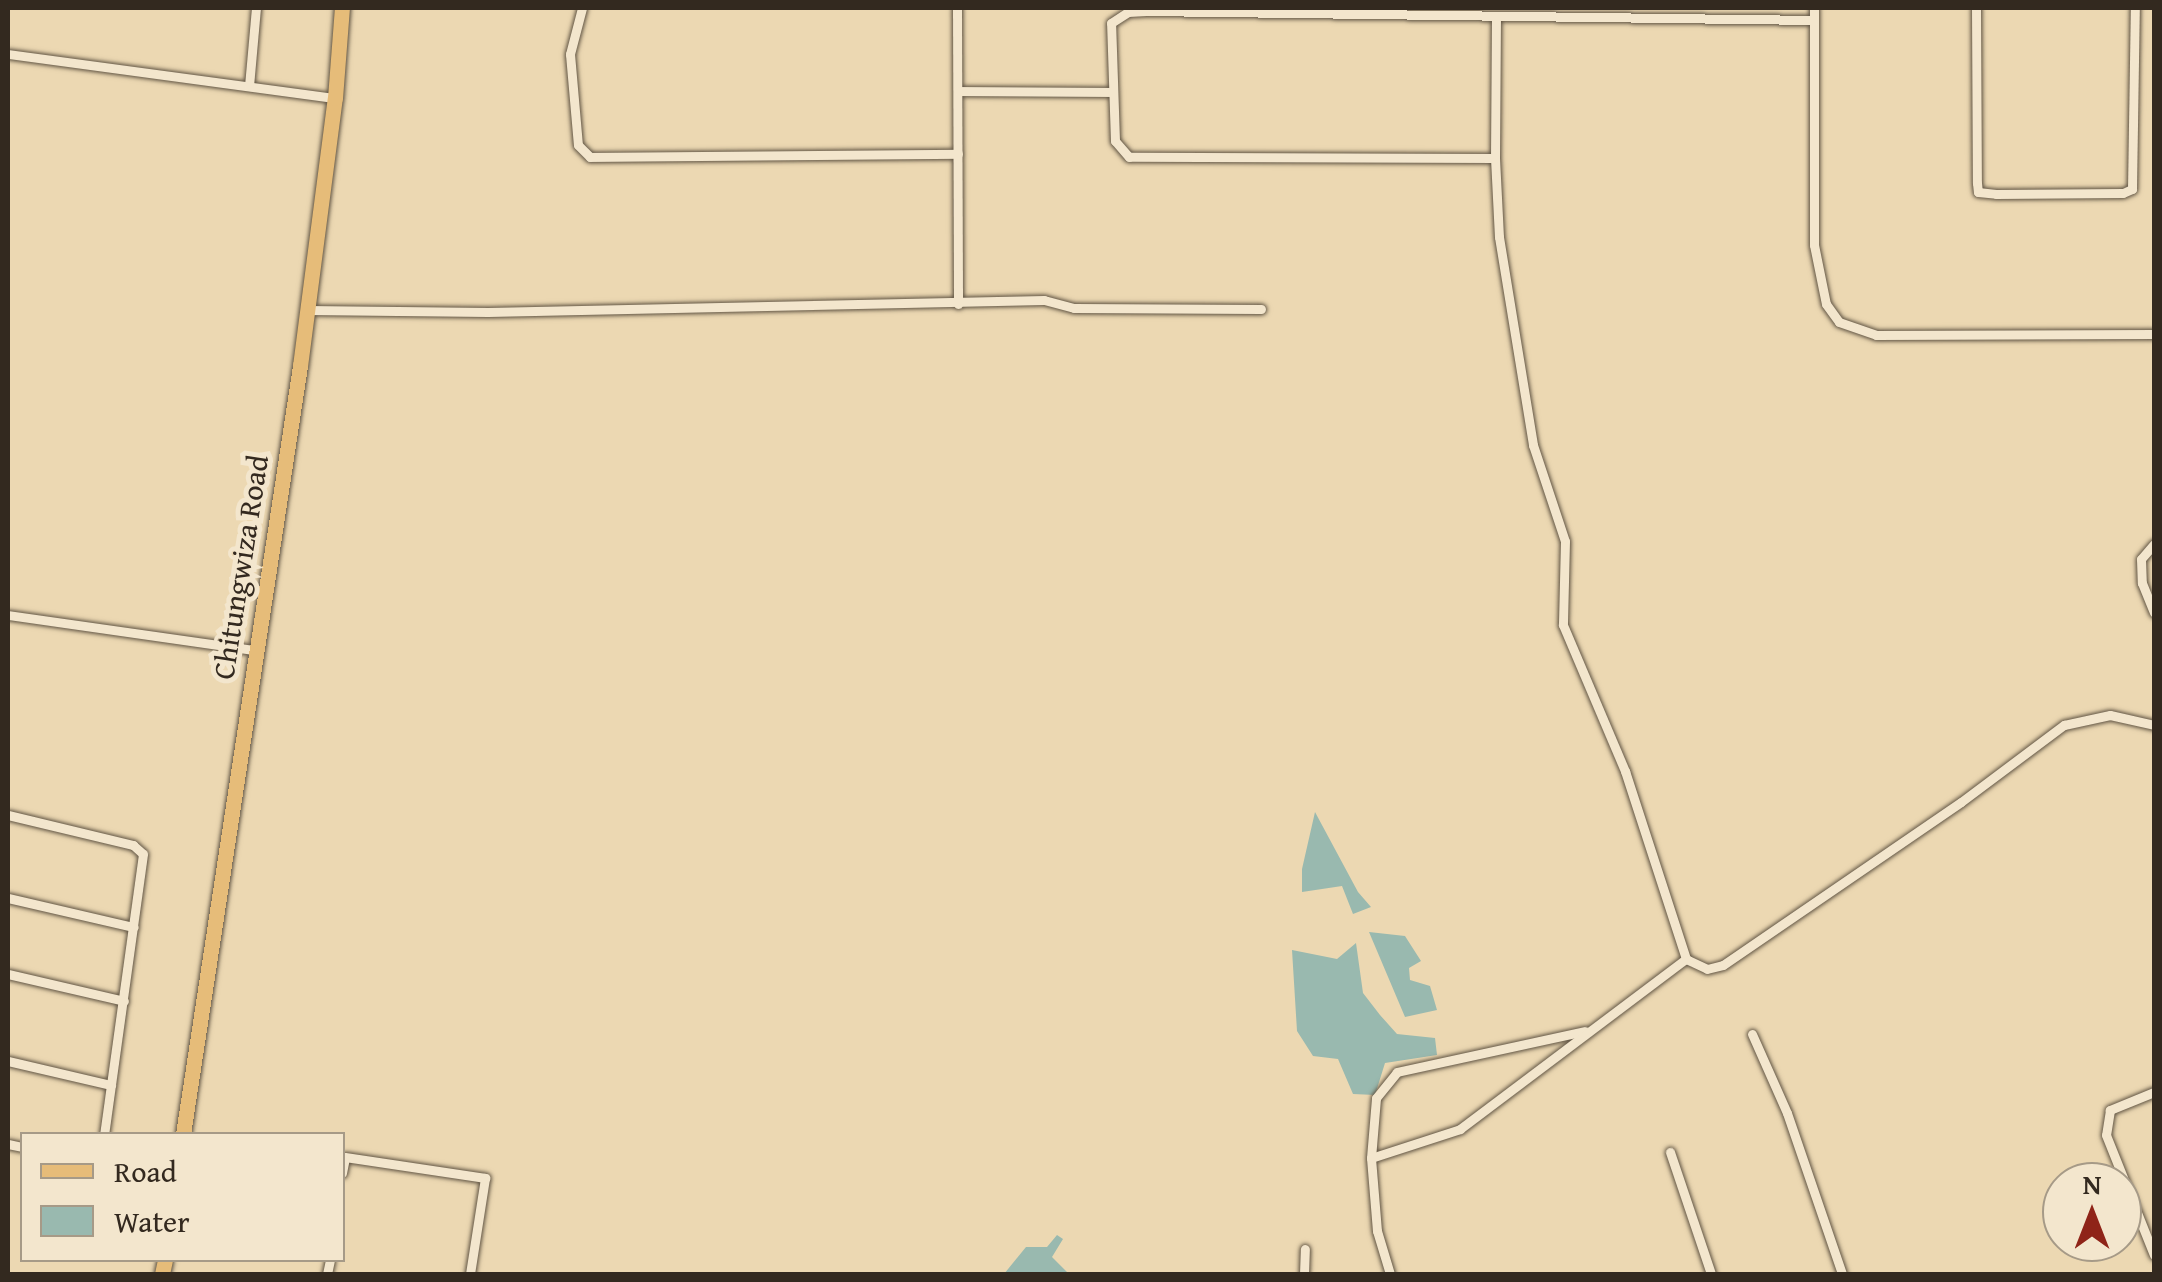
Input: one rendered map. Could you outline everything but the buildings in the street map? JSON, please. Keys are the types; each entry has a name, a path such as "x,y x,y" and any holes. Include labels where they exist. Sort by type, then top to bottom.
{"main road":[{"name":"Chitungwiza Road","path":"183,1132 307,310 336,98 342,8"}],"street":[{"path":"249,86 256,8"},
{"path":"582,8 570,54 578,145 590,157 958,154"},
{"path":"957,8 958,304"},
{"path":"1814,8 1814,245 1826,304 1839,322 1876,335 2154,334"},
{"path":"1976,8 1976,183 1978,192 1996,194 2122,193 2132,189 2135,8"},
{"path":"1494,158 1129,156 1115,141 1109,29 1115,18 1128,12 1814,20"},
{"path":"1496,16 1494,158 1499,237 1533,445 1565,541 1561,601 1566,636 1625,771 1686,959 1707,969 1724,965 1961,802 2064,724 2110,715 2154,726"},
{"path":"8,54 336,98"},
{"path":"958,91 1111,92"},
{"path":"307,310 488,312 1044,300 1074,308 1261,309"},
{"path":"2154,544 2141,559 2142,583 2154,613"},
{"path":"8,614 253,650"},
{"path":"8,815 141,850 143,871 104,1132"},
{"path":"8,898 134,928"},
{"path":"1371,1158 1460,1130 1686,959"},
{"path":"8,974 124,1001"},
{"path":"1390,1274 1377,1230 1371,1158 1376,1098 1397,1072 1589,1030"},
{"path":"1752,1034 1787,1113 1842,1274"},
{"path":"8,1061 111,1084"},
{"path":"2154,1092 2110,1110 2106,1136 2154,1256"},
{"path":"1670,1152 1711,1274"},
{"path":"345,1156 485,1178 470,1274"},
{"path":"1304,1274 1305,1250"}],"water":[{"path":"1315,812 1358,892 1371,907 1353,914 1342,886 1302,892 1302,869"},
{"path":"1369,932 1405,936 1421,961 1409,968 1410,980 1430,986 1437,1010 1405,1017"},
{"path":"1356,943 1363,993 1380,1015 1397,1034 1435,1038 1437,1055 1385,1063 1375,1095 1353,1094 1338,1059 1313,1056 1297,1031 1292,950 1337,959"},
{"path":"1057,1235 1063,1239 1052,1257 1069,1274 1004,1274 1026,1247 1047,1247"}]}
